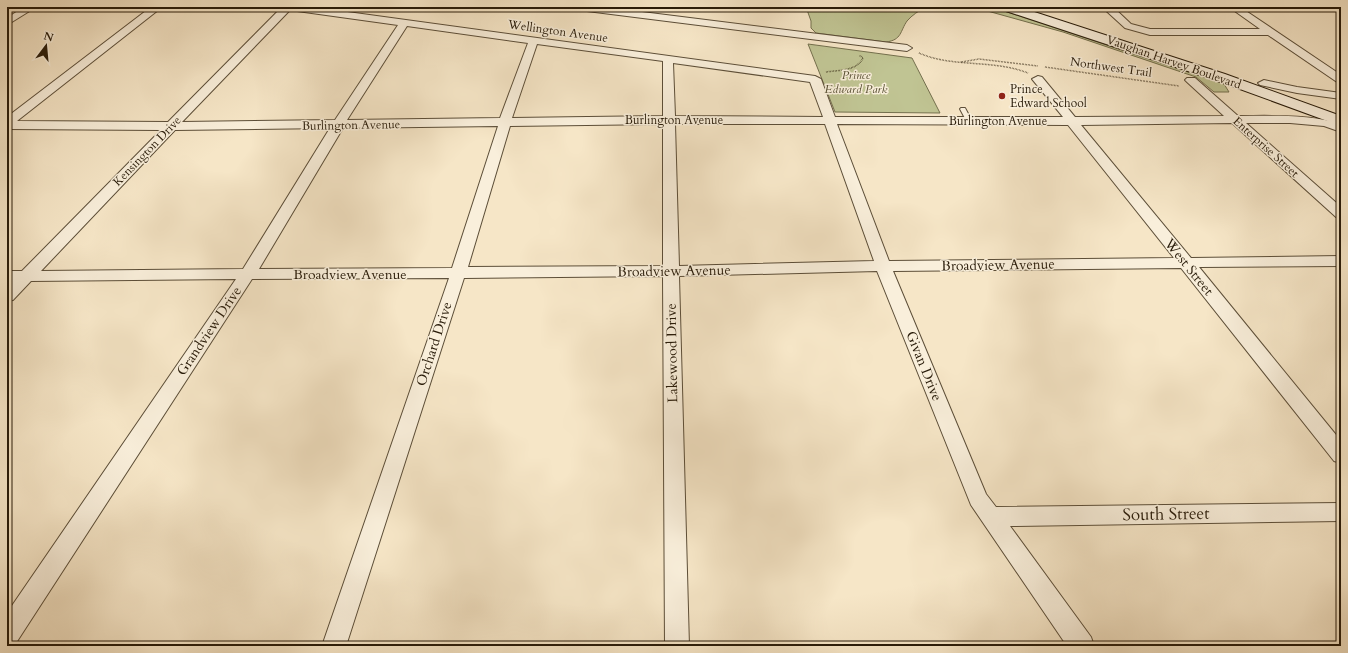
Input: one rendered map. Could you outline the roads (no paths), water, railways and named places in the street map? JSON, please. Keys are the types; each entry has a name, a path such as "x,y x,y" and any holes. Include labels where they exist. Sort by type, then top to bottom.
{"main road":[{"name":"Vaughan Harvey Boulevard","path":"1006,7 1206,72 1341,121"},
{"name":"Vaughan Harvey Boulevard","path":"1032,7 1264,82 1341,109"}],"street":[{"path":"7,22 31,7"},
{"path":"7,124 157,7"},
{"name":"Wellington Avenue","path":"288,7 533,42 815,79"},
{"name":"Kensington Drive","path":"7,296 288,7"},
{"path":"579,7 907,48"},
{"path":"1107,7 1128,26 1150,32 1270,32"},
{"path":"1234,7 1341,80"},
{"name":"Grandview Drive","path":"7,634 248,274 338,125 404,23"},
{"name":"Orchard Drive","path":"334,646 458,273 505,122 533,42"},
{"name":"Lakewood Drive","path":"668,60 677,646"},
{"name":"Givan Drive","path":"815,79 883,266 978,499 1082,646"},
{"name":"West Street","path":"1038,79 1341,455"},
{"name":"Enterprise Street","path":"1191,80 1341,214"},
{"path":"1264,82 1297,90 1341,96"},
{"path":"1304,107 1341,101"},
{"name":"Burlington Avenue","path":"7,124 171,126 669,120 1071,121 1290,119 1325,123 1341,128"},
{"name":"Broadview Avenue","path":"7,276 671,271 883,266 1341,261"},
{"name":"South Street","path":"991,517 1341,512"}],"lane":[{"path":"962,109 969,121"}],"place":[{"name":"Prince Edward School","path":"1002,96"}],"park label":[{"name":"Prince Edward Park","path":"856,82"}]}
